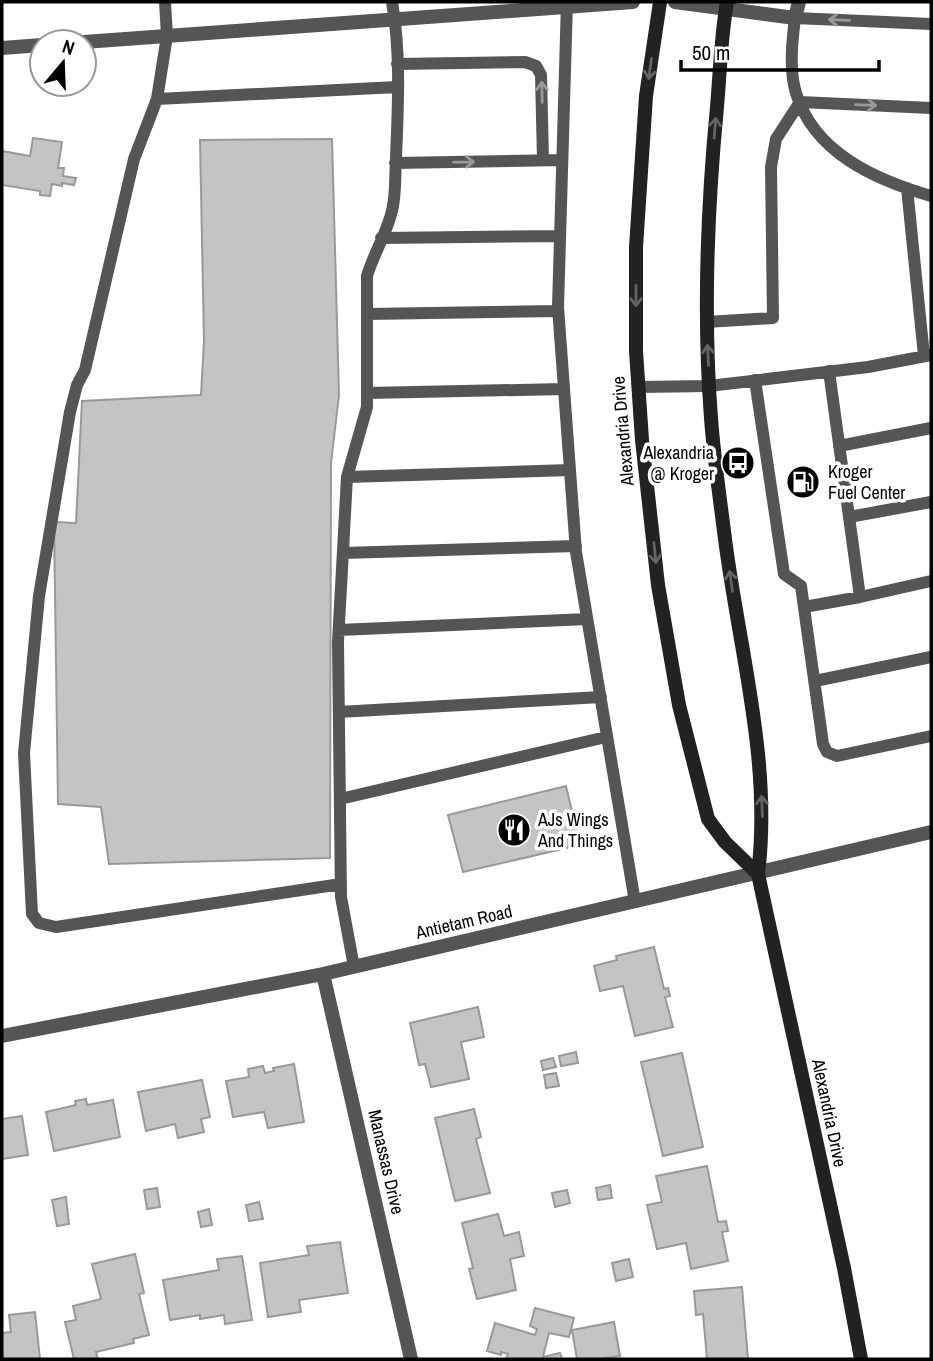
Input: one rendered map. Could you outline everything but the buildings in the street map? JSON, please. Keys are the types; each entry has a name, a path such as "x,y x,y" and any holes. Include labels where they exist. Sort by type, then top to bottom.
{"main road":[{"name":"Alexandria Drive","path":"660,2 640,155 636,247 638,387 658,585 679,705 708,819 725,842 758,874"},
{"name":"Alexandria Drive","path":"726,5 708,220 706,322 715,455 763,804 763,838 758,874 844,1268 861,1359"}],"street":[{"path":"98,41 566,4 633,2"},
{"path":"675,2 726,5 795,18 799,2"},
{"path":"2,48 28,46"},
{"name":"Antietam Road","path":"2,1036 323,974 931,832"},
{"name":"Manassas Drive","path":"323,974 411,1359"}],"lane":[{"path":"165,2 167,36 157,99 134,159 85,370 77,385 70,412 39,596 24,753 32,914 39,923 56,927 341,884"},
{"path":"354,967 341,884 339,630 347,477 365,418 367,393 367,276 394,204 397,64 396,19 392,2"},
{"path":"566,4 558,311 570,470 576,547 635,902"},
{"path":"931,24 795,18 792,52 796,92 809,123 834,149 863,171 931,196"},
{"path":"397,64 525,62 536,66 541,75 543,160"},
{"path":"157,99 397,88"},
{"path":"706,322 773,318 771,167 776,139 800,102"},
{"path":"800,102 931,108"},
{"path":"396,163 562,160"},
{"path":"638,387 709,386 928,356 907,188"},
{"path":"381,238 560,236"},
{"path":"367,314 558,311"},
{"path":"829,371 860,597"},
{"path":"755,380 784,574 801,586 823,744 827,752 837,756 931,736"},
{"path":"367,393 564,389"},
{"path":"839,446 931,428"},
{"path":"347,477 570,470"},
{"path":"849,517 931,502"},
{"path":"343,553 576,547"},
{"path":"804,607 931,581"},
{"path":"339,630 587,619"},
{"path":"815,681 931,657"},
{"path":"339,712 601,697"},
{"path":"340,799 606,737"}],"place":[{"name":"Alexandria @ Kroger","path":"738,463"},
{"name":"Kroger Fuel Center","path":"803,482"},
{"name":"AJs Wings And Things","path":"514,830"}]}
